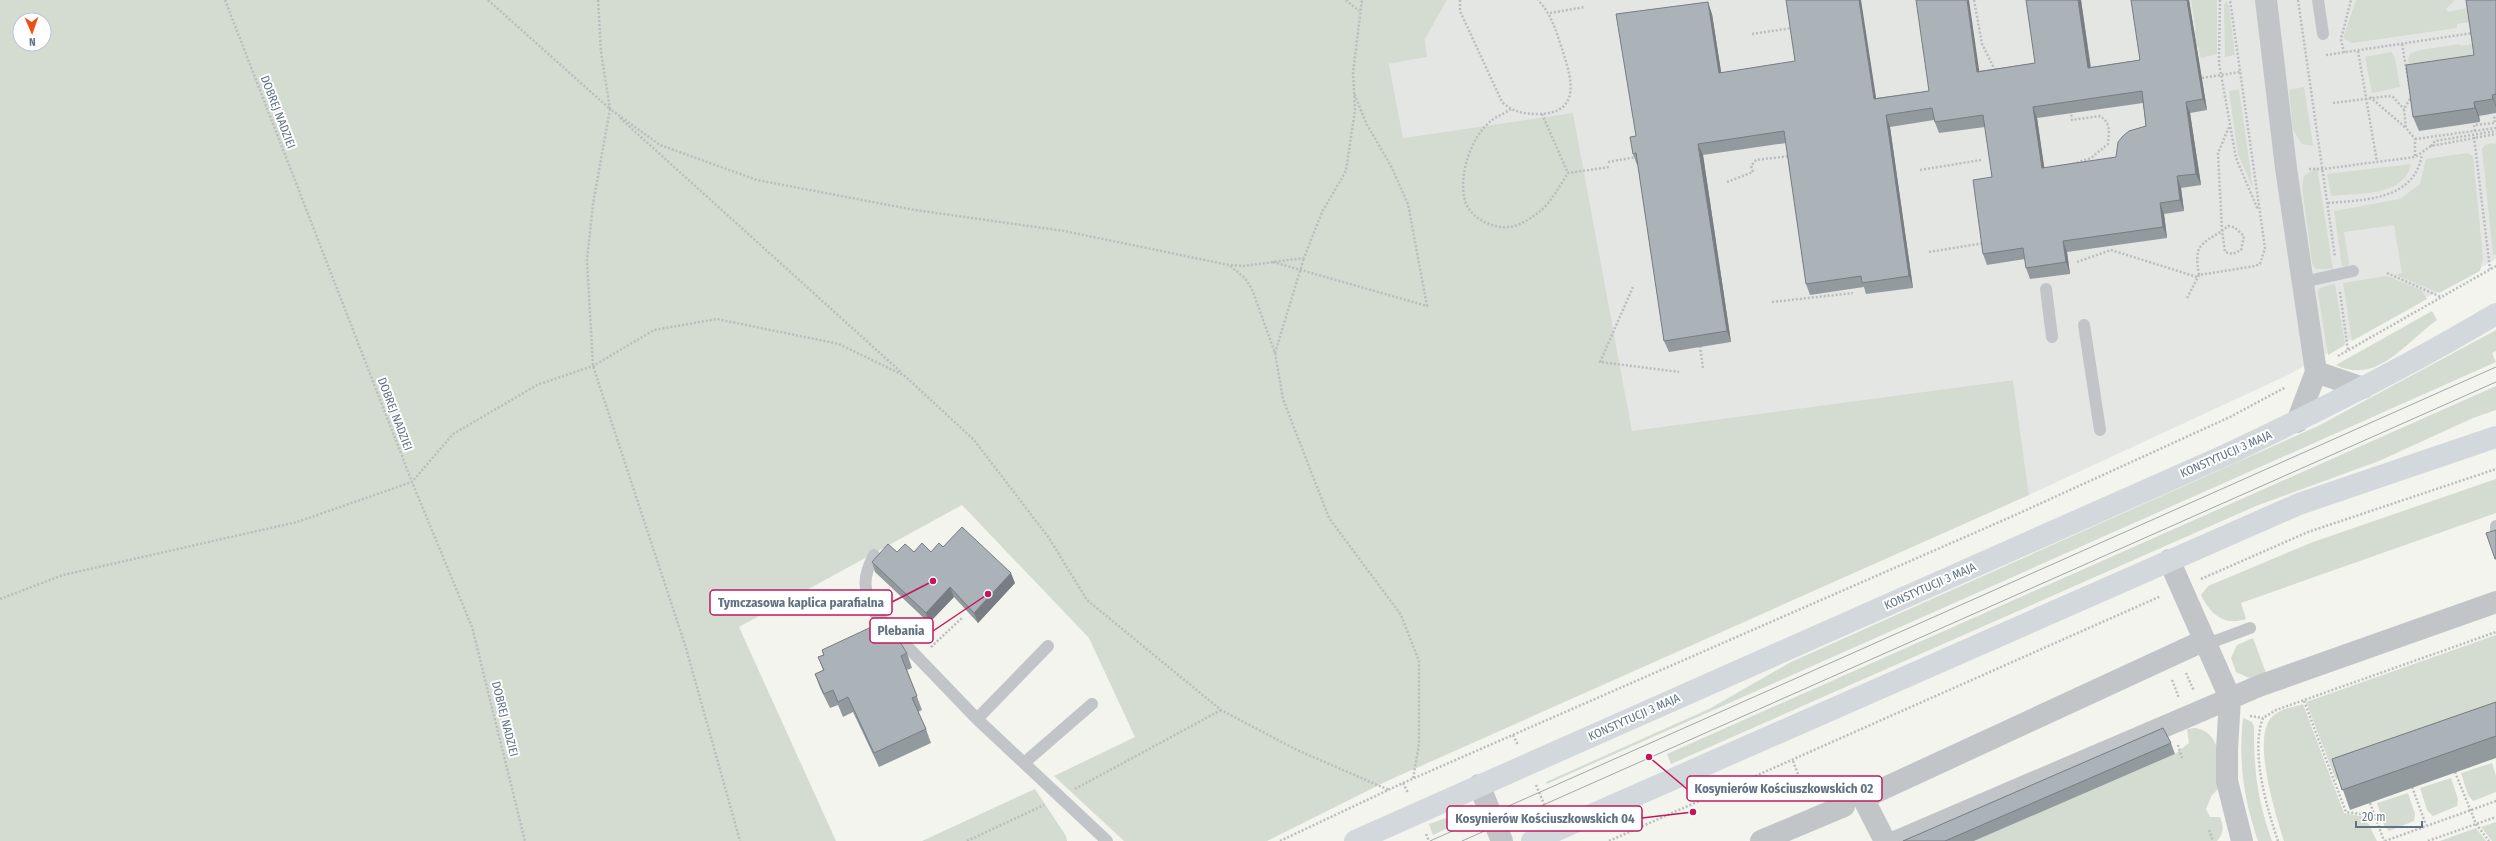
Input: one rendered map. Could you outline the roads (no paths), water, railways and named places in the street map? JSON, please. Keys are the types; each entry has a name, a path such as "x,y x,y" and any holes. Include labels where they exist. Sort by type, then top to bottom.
{"street":[{"path":"2266,0 2286,168 2315,370 2297,422"},
{"name":"KONSTYTUCJI 3 MAJA","path":"1355,841 2297,422 2422,357 2496,314"},
{"path":"2315,370 2363,388"},
{"path":"1532,841 2299,504 2496,437"},
{"path":"2169,560 2230,698 2226,750 2227,781 2242,841"},
{"path":"1897,841 2267,683 2496,602"},
{"path":"1885,841 1862,798 2170,656 2206,642"},
{"path":"1479,785 1502,841"},
{"path":"1761,841 1844,806"}],"lane":[{"path":"2318,0 2323,34"},
{"path":"2303,282 2353,272"},
{"path":"2046,289 2052,336"},
{"path":"2084,326 2100,430"},
{"path":"2496,526 2496,536"},
{"path":"874,555 867,570 865,585 868,599 875,613 977,719 1107,841"},
{"path":"2206,642 2250,628"},
{"path":"977,719 1048,646"},
{"path":"1024,763 1092,704"}],"tram line":[{"path":"1430,841 2496,367"},
{"path":"1462,841 2496,382"}],"place":[{"name":"Tymczasowa kaplica parafialna","path":"933,581"},
{"name":"Plebania","path":"988,594"},
{"name":"Kosynierów Kościuszkowskich 02","path":"1649,757"},
{"name":"Kosynierów Kościuszkowskich 04","path":"1693,812"}]}
